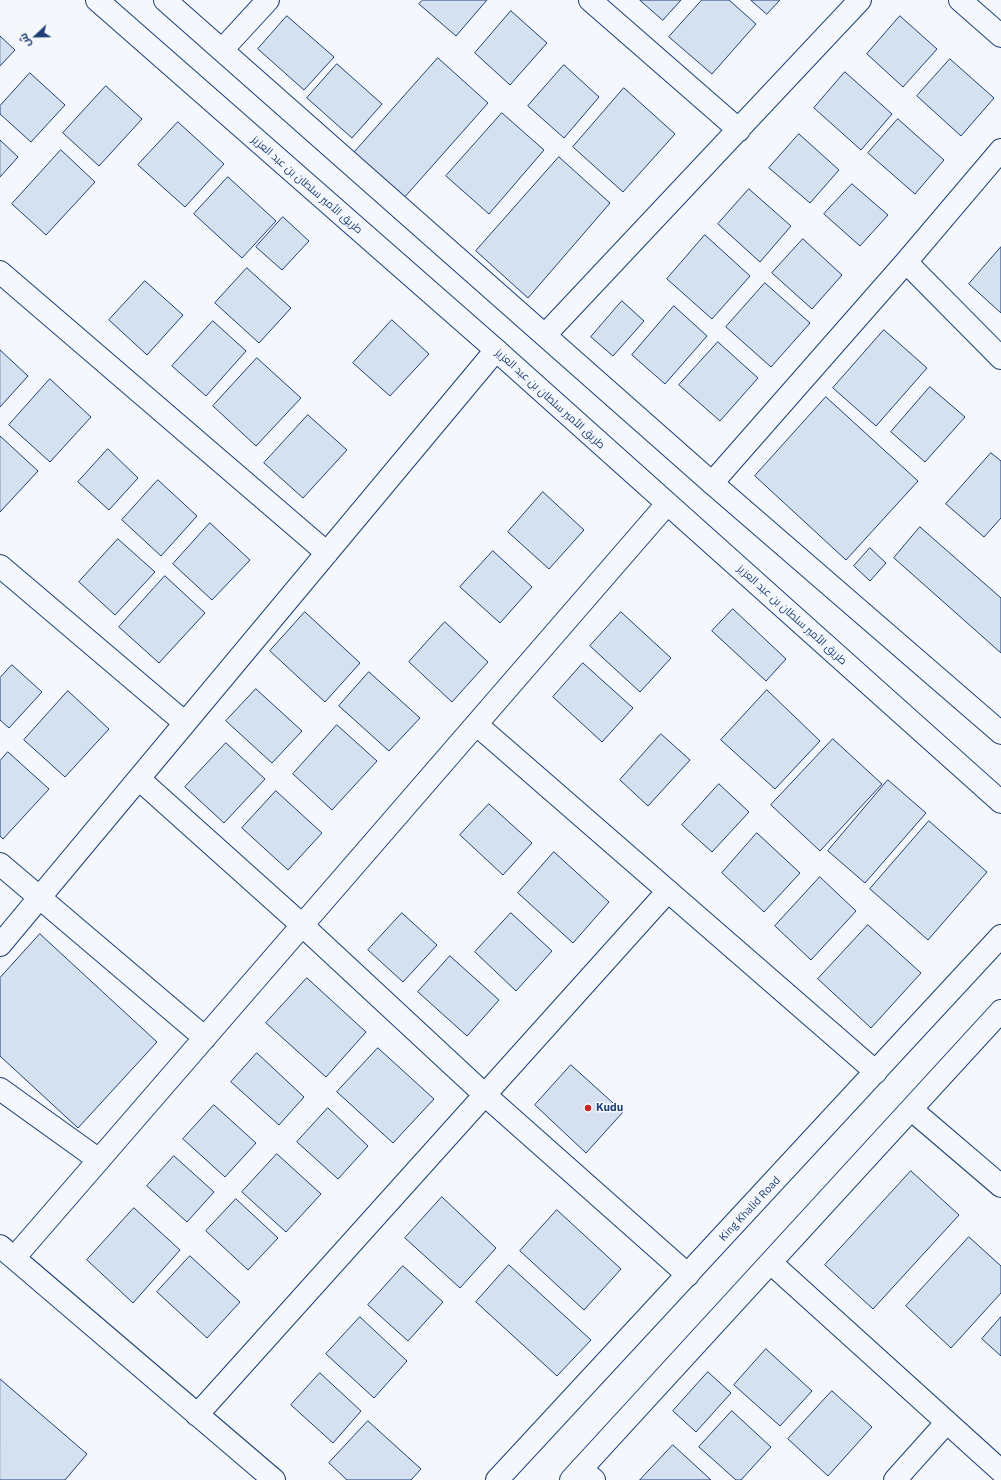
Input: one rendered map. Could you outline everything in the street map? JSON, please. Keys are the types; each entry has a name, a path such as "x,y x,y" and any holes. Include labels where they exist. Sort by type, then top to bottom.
{"street":[{"name":"طريق الأمير سلطان بن عبد العزيز","path":"97,0 496,350 1001,802"},
{"path":"166,0 712,483 1001,733"},
{"path":"222,50 268,0"},
{"path":"590,0 739,130"},
{"path":"545,335 860,0"},
{"path":"960,0 1001,36"},
{"path":"712,483 906,262 1001,150"},
{"path":"906,262 1001,358"},
{"path":"0,272 327,553"},
{"path":"0,945 496,350"},
{"path":"274,1480 7,1252 99,1160 667,504"},
{"path":"0,566 185,723"},
{"path":"477,725 876,1072"},
{"path":"139,779 303,926 485,1095 688,1275"},
{"path":"0,864 205,1038"},
{"path":"197,1415 668,891"},
{"name":"King Khalid Road","path":"497,1480 1001,936"},
{"path":"582,1476 771,1263 1001,1011"},
{"path":"0,1089 99,1160"},
{"path":"912,1110 1001,1186"},
{"path":"771,1263 1001,1471"},
{"path":"895,1480 947,1422"}],"building":[{"path":"423,0 487,0 456,36 419,4"},
{"path":"640,0 681,0 663,20"},
{"path":"702,0 729,0 756,24 712,74 669,37"},
{"path":"751,0 780,0 767,14"},
{"path":"511,11 547,43 510,85 475,53"},
{"path":"287,16 334,57 304,90 258,49"},
{"path":"900,16 937,49 903,87 867,54"},
{"path":"0,36 15,50 0,66"},
{"path":"438,58 488,103 403,199 352,155"},
{"path":"950,59 994,98 961,136 917,96"},
{"path":"337,64 382,104 352,138 307,98"},
{"path":"564,65 599,97 564,138 528,106"},
{"path":"845,72 892,114 861,150 814,108"},
{"path":"30,73 65,105 31,142 0,114 0,106"},
{"path":"106,86 142,119 99,166 63,133"},
{"path":"624,88 675,134 623,192 573,147"},
{"path":"502,113 544,150 489,214 446,176"},
{"path":"898,119 944,160 915,194 868,153"},
{"path":"178,122 224,164 185,207 138,165"},
{"path":"799,134 839,170 810,203 769,168"},
{"path":"0,140 18,157 0,177"},
{"path":"61,150 95,182 46,235 12,204"},
{"path":"559,157 610,203 528,298 476,251"},
{"path":"228,177 276,221 242,258 194,214"},
{"path":"852,184 888,215 860,246 824,214"},
{"path":"749,189 791,226 760,262 718,224"},
{"path":"283,217 309,241 282,270 256,247"},
{"path":"705,235 750,276 712,319 667,279"},
{"path":"803,239 842,275 812,309 772,273"},
{"path":"1001,247 1001,313 969,284"},
{"path":"247,268 291,308 259,343 215,303"},
{"path":"145,281 183,315 147,355 109,320"},
{"path":"765,283 810,323 771,367 726,327"},
{"path":"622,301 644,321 613,356 591,337"},
{"path":"674,306 707,336 665,384 632,355"},
{"path":"392,320 429,354 390,396 353,363"},
{"path":"213,321 246,351 206,396 172,366"},
{"path":"884,330 927,368 876,426 833,388"},
{"path":"718,342 758,378 720,421 679,385"},
{"path":"0,350 28,376 0,407"},
{"path":"257,358 301,398 256,446 213,406"},
{"path":"50,379 91,417 50,462 9,425"},
{"path":"930,387 965,417 925,462 891,432"},
{"path":"826,397 918,481 846,560 755,476"},
{"path":"308,415 347,450 303,498 264,463"},
{"path":"0,436 38,471 0,512"},
{"path":"108,449 138,478 109,510 78,482"},
{"path":"991,453 1001,461 1001,518 984,537 946,504"},
{"path":"158,480 197,516 161,556 122,520"},
{"path":"543,492 584,530 549,569 508,532"},
{"path":"210,523 250,560 212,600 173,564"},
{"path":"920,527 1001,598 1001,653 894,558"},
{"path":"118,539 155,572 115,615 79,582"},
{"path":"870,548 886,563 870,581 854,566"},
{"path":"493,551 532,587 500,623 460,587"},
{"path":"165,576 205,613 159,663 119,627"},
{"path":"733,609 786,659 766,681 712,631"},
{"path":"305,612 360,663 325,702 270,651"},
{"path":"621,612 671,658 640,692 590,646"},
{"path":"445,622 488,662 452,702 409,662"},
{"path":"583,663 633,708 602,742 553,697"},
{"path":"12,665 42,692 9,728 0,720 0,678"},
{"path":"369,672 420,718 389,751 339,706"},
{"path":"256,689 302,731 272,763 226,721"},
{"path":"767,690 820,741 775,789 721,740"},
{"path":"68,691 109,729 65,777 24,740"},
{"path":"337,725 377,761 332,810 293,774"},
{"path":"661,734 690,760 648,806 620,780"},
{"path":"833,739 882,784 820,851 771,805"},
{"path":"226,743 265,779 224,823 185,787"},
{"path":"8,752 49,789 3,839 0,836 0,761"},
{"path":"888,780 926,813 865,883 828,851"},
{"path":"719,784 749,812 712,852 682,825"},
{"path":"276,791 322,833 288,870 242,828"},
{"path":"489,804 532,843 503,875 460,835"},
{"path":"929,821 987,872 928,940 870,889"},
{"path":"757,833 800,873 764,912 722,873"},
{"path":"554,852 609,902 573,943 518,893"},
{"path":"820,877 856,911 811,960 775,926"},
{"path":"402,913 437,945 403,982 368,950"},
{"path":"511,913 552,951 516,991 475,952"},
{"path":"868,925 921,973 871,1028 818,979"},
{"path":"40,934 157,1042 78,1128 0,1056 0,978"},
{"path":"450,956 499,1000 467,1036 418,992"},
{"path":"307,978 366,1032 326,1077 266,1023"},
{"path":"378,1048 434,1099 393,1143 337,1092"},
{"path":"257,1053 304,1097 279,1125 231,1082"},
{"path":"571,1065 623,1112 586,1153 535,1105"},
{"path":"214,1105 256,1143 225,1177 183,1139"},
{"path":"328,1108 368,1146 338,1179 297,1142"},
{"path":"277,1154 321,1194 286,1232 242,1192"},
{"path":"174,1156 214,1192 187,1222 147,1186"},
{"path":"911,1171 959,1215 873,1309 825,1265"},
{"path":"442,1197 496,1248 460,1288 405,1238"},
{"path":"236,1199 278,1238 248,1270 206,1231"},
{"path":"134,1208 180,1250 133,1303 87,1260"},
{"path":"557,1210 621,1269 584,1310 520,1251"},
{"path":"969,1237 1001,1266 1001,1293 951,1348 906,1306"},
{"path":"190,1256 240,1302 207,1338 157,1292"},
{"path":"509,1265 591,1340 557,1376 476,1302"},
{"path":"403,1266 443,1302 408,1341 368,1305"},
{"path":"360,1317 407,1361 374,1398 326,1354"},
{"path":"1001,1317 1001,1356 982,1339"},
{"path":"766,1349 812,1391 780,1426 734,1385"},
{"path":"708,1372 731,1393 696,1432 673,1411"},
{"path":"320,1373 361,1411 333,1443 291,1405"},
{"path":"0,1379 87,1454 65,1480 0,1480"},
{"path":"832,1391 872,1427 828,1476 788,1439"},
{"path":"732,1411 771,1447 741,1480 736,1480 699,1447"},
{"path":"368,1421 421,1469 411,1480 347,1480 329,1463"},
{"path":"673,1445 711,1480 640,1480"}],"place":[{"name":"Kudu","path":"588,1108"}]}
